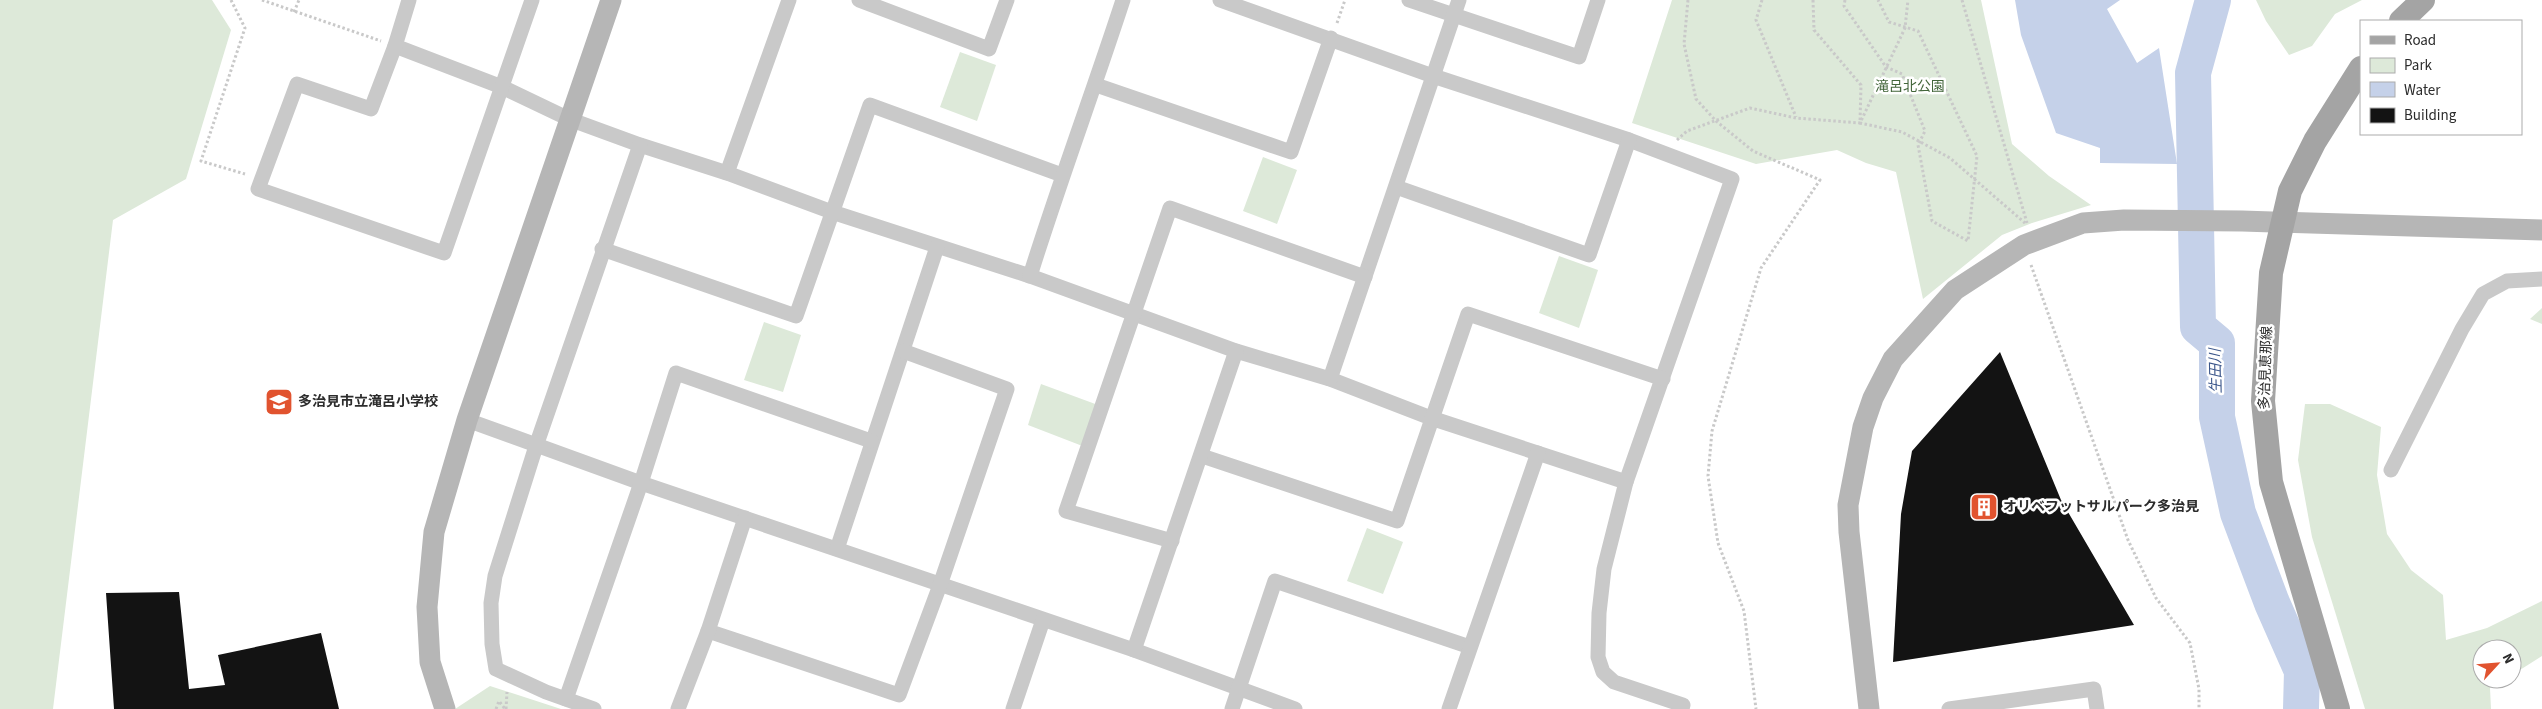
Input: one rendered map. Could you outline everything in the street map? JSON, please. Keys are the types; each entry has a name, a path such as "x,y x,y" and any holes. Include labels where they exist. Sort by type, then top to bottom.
{"main road":[{"path":"2402,20 2423,0"},
{"name":"多治見恵那線","path":"2338,709 2271,482 2263,401 2271,273 2290,191 2314,142 2360,70"}],"street":[{"path":"409,0 395,46 371,109 297,84 258,189 444,254 532,0"},
{"path":"445,709 430,662 426,607 434,532 467,420 611,0"},
{"path":"727,173 789,0"},
{"path":"859,0 989,49 1006,0"},
{"path":"1030,276 1062,175 1096,85 1123,0"},
{"path":"1220,0 1331,38 1433,76 1629,140 1732,179 1626,482 1604,569 1599,613 1598,657 1603,672 1614,682 1683,704 1682,709"},
{"path":"1409,0 1579,57 1598,0"},
{"path":"1330,379 1459,0"},
{"path":"1096,85 1291,152 1331,38"},
{"path":"395,46 502,87 569,119 640,145 727,173 832,212 936,247 1030,276 1236,351 1330,379 1431,418 1626,482"},
{"path":"602,248 796,316 870,105 1062,175"},
{"path":"1396,187 1588,255 1629,140"},
{"path":"594,709 508,676 496,669 492,644 491,603 495,576 536,446 602,248 640,145"},
{"path":"1172,541 1066,511 1170,208 1365,277"},
{"path":"1869,709 1848,532 1848,505 1863,427 1873,398 1893,359 1955,290 2024,245 2083,223 2242,221 2542,230"},
{"path":"837,549 936,247"},
{"path":"2392,470 2462,329 2482,294 2507,281 2542,279"},
{"path":"1202,456 1397,521 1468,314 1663,379"},
{"path":"708,632 900,695 1007,389 903,351"},
{"path":"1134,650 1202,456 1236,351"},
{"path":"566,698 641,483 676,373 871,441"},
{"path":"467,420 641,483 1134,650 1295,709"},
{"path":"1450,709 1538,453"},
{"path":"678,709 708,632 745,518"},
{"path":"1232,709 1274,581 1470,647"},
{"path":"1013,709 1043,620"},
{"path":"1949,709 2094,689 2098,709"}],"path":[{"path":"231,0 245,28 202,161 262,180"},
{"path":"262,0 395,46"},
{"path":"294,12 298,0"},
{"path":"1331,38 1345,0"},
{"path":"1688,0 1684,44 1696,100 1716,121 1753,151 1820,180 1761,268 1712,430 1708,476 1718,544 1744,611 1756,709"},
{"path":"1762,0 1756,20 1796,118"},
{"path":"1813,0 1814,30 1861,85 1860,123"},
{"path":"1846,0 1844,6 1886,67 1902,74 1925,132 1918,145 1932,221 1968,241 1977,156 1918,31 1889,22 1878,0"},
{"path":"1860,123 1905,28 1908,0"},
{"path":"1664,153 1687,131 1750,108 1796,118 1860,123 1902,132 1950,158 2028,225 1962,0"},
{"path":"2024,245 2128,540 2156,598 2190,643 2199,689 2199,709"},
{"path":"496,709 499,701 506,709"}],"green space":[{"path":"0,0 212,0 231,30 186,179 113,220 53,709 0,709"},
{"name":"滝呂北公園","path":"1672,0 1981,0 2012,144 2049,176 2091,205 2032,223 2002,235 1923,299 1896,172 1866,163 1837,150 1756,164 1632,123"},
{"path":"2256,0 2362,0 2335,14 2312,46 2289,55 2266,21"},
{"path":"960,52 996,65 977,121 940,107"},
{"path":"1263,157 1297,170 1277,224 1243,211"},
{"path":"1559,256 1598,270 1579,328 1539,313"},
{"path":"2542,308 2542,324 2530,319"},
{"path":"764,322 801,335 783,392 744,380"},
{"path":"1041,384 1098,405 1085,447 1028,425"},
{"path":"2305,404 2330,404 2381,427 2377,475 2387,534 2411,570 2443,595 2446,640 2487,628 2542,601 2542,656 2522,669 2522,639 2472,639 2472,689 2490,689 2491,709 2365,709 2312,537 2298,460"},
{"path":"1367,528 1403,542 1383,594 1347,581"},
{"path":"490,686 561,709 455,709"}],"water":[{"path":"2015,0 2120,0 2107,9 2137,63 2159,48 2177,164 2100,163 2100,148 2056,133 2021,35"}],"building":[{"name":"オリベフットサルパーク多治見","path":"2000,352 2061,500 2134,625 1893,662 1901,514 1912,451"},
{"path":"179,592 189,689 225,685 218,655 321,633 339,709 114,709 106,593"}],"waterway":[{"name":"生田川","path":"2213,0 2193,73 2198,327 2217,343 2217,417 2238,513 2272,603 2302,671 2301,709"}],"place":[{"name":"多治見市立滝呂小学校","path":"279,402"},
{"name":"オリベフットサルパーク多治見","path":"1984,507"}]}
